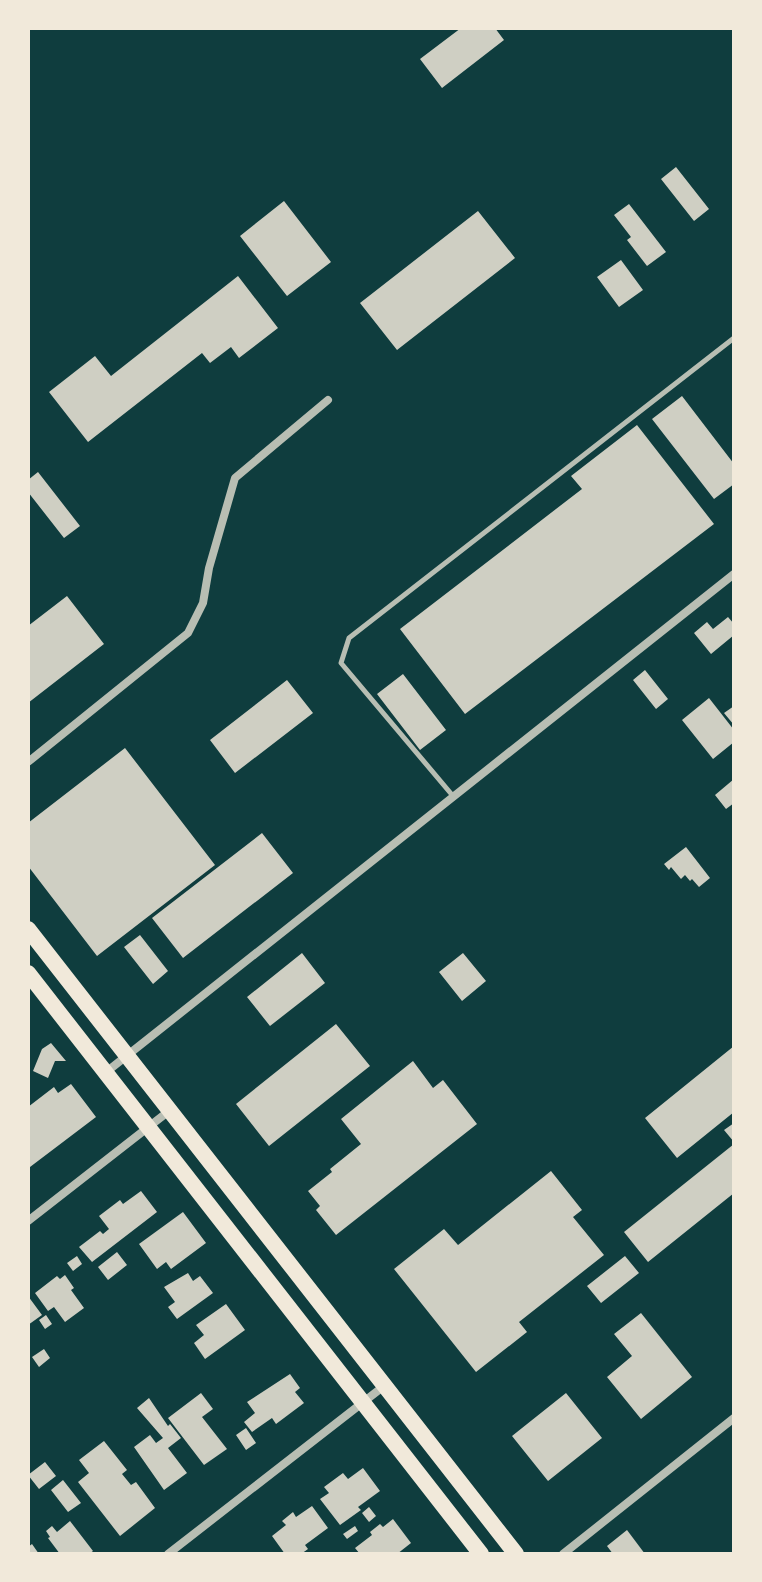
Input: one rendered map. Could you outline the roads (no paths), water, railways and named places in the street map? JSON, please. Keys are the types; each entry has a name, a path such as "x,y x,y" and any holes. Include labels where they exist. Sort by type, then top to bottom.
{"main road":[{"path":"28,929 516,1554"},
{"path":"28,973 481,1554"}],"street":[{"path":"28,762 188,633 203,603 209,568 235,478 328,400"},
{"path":"105,1073 734,574"},
{"path":"28,1221 169,1111"},
{"path":"168,1554 384,1386"},
{"path":"563,1554 734,1418"}],"lane":[{"path":"453,797 341,663 349,638 734,338"}]}
